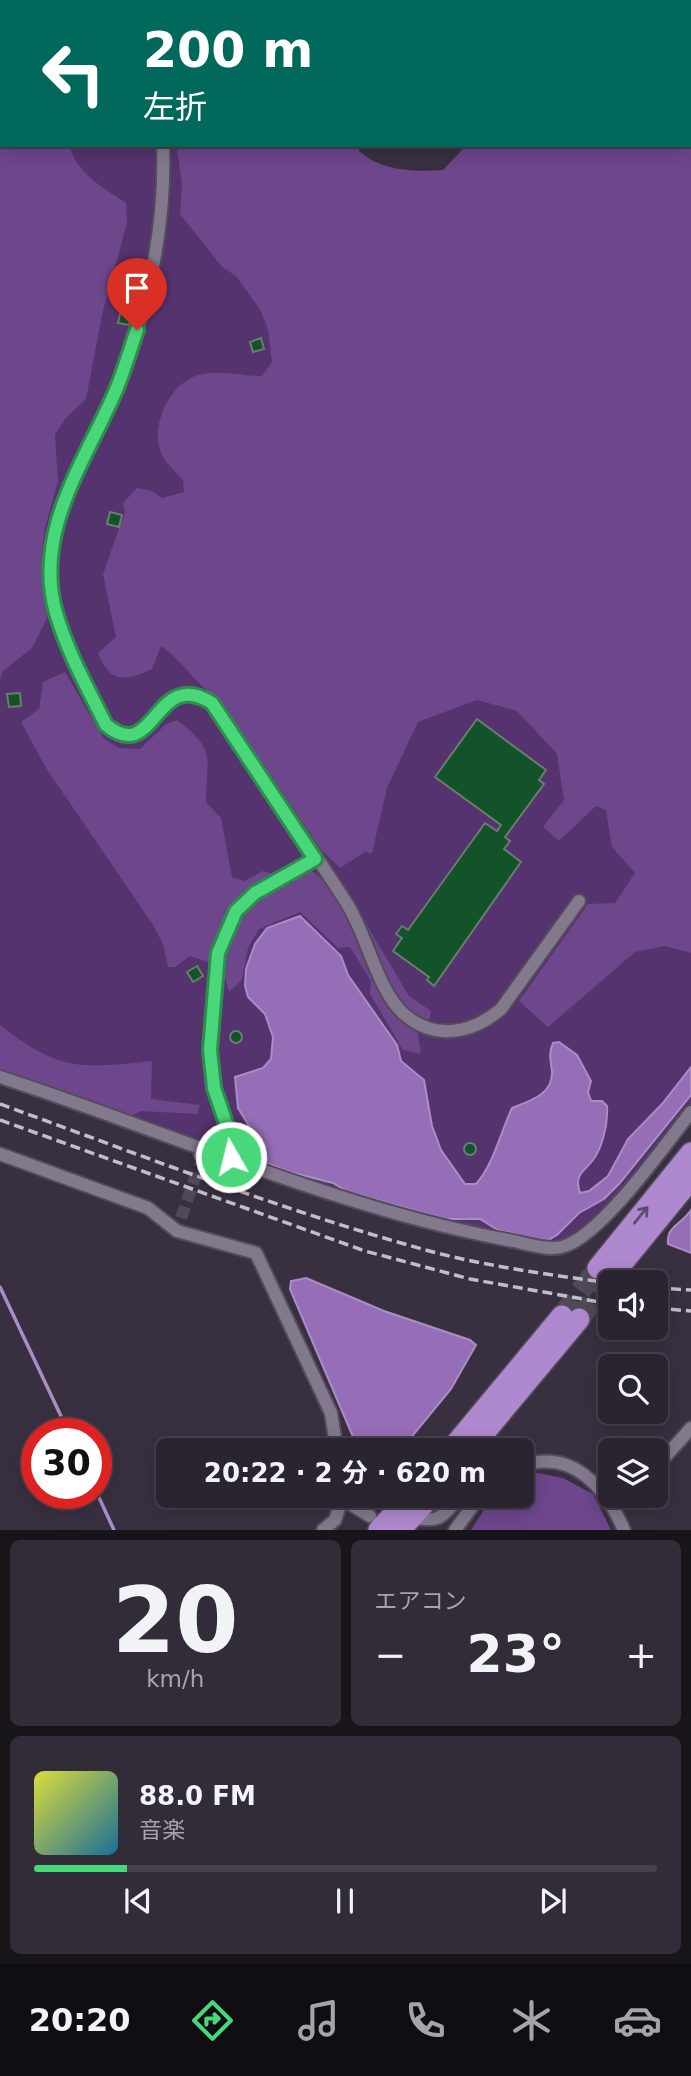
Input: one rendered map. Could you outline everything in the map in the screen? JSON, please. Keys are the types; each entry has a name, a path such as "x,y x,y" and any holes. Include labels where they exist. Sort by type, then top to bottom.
{"highway":[{"path":"691,1153 607,1270 691,1179"},
{"path":"462,1438 570,1317 479,1438"},
{"path":"374,1523 408,1514"}],"street":[{"path":"163,147 160,228 139,322 116,389 67,490 57,518 50,562 55,611 106,725 115,732 131,735 146,729 170,699 184,693 198,694 212,703 347,903 398,1006 404,1014 425,1027 443,1031 471,1029 486,1022 501,1009 579,901"},
{"path":"231,1157 228,1129 214,1088 210,1050 218,953 236,911 255,893 315,859"},
{"path":"0,1077 204,1152 231,1157 335,1195 451,1229 554,1249 578,1239 623,1199 691,1112"},
{"path":"0,1154 256,1253 331,1413 335,1438"},
{"path":"668,1454 691,1428"},
{"path":"534,1461 555,1462 577,1469 598,1485"},
{"path":"323,1530 335,1520 339,1508"},
{"path":"355,1508 374,1523"},
{"path":"408,1514 429,1521 440,1518 449,1508"},
{"path":"455,1530 471,1508"},
{"path":"614,1508 624,1530"}],"shaded area":[{"path":"0,147 71,147 84,172 126,203 127,223 102,315 86,399 65,419 55,435 58,481 45,528 42,554 47,618 32,648 3,671 0,680"},
{"path":"42,147 225,147 355,163 434,190 493,147 660,147 691,866 691,1112 623,1199 566,1246 451,1229 0,1077 0,195"},
{"path":"190,147 358,147 359,151 377,163 398,169 432,171 443,170 464,148 691,147 691,953 665,946 635,952 548,1027 519,1001 588,904 615,903 635,873 612,847 606,810 596,806 559,841 543,827 564,800 557,754 517,711 477,700 418,722 387,788 372,853 365,852 340,868 316,845 218,699 202,687 176,658 161,646 152,669 126,678 113,675 98,653 116,637 103,574 125,512 123,503 137,488 152,491 162,498 184,492 183,480 160,450 159,427 167,403 182,384 192,378 218,373 262,376 272,362 268,329 259,308 236,276 222,267 180,214 182,184 177,150"},
{"path":"65,672 104,739 119,748 140,749 166,724 177,720 199,740 207,756 206,802 221,818 232,877 244,881 263,871 287,878 307,869 321,878 337,899 349,922 365,922 409,996 431,1011 429,1021 417,1027 421,1054 403,1050 370,994 371,981 350,947 338,948 300,912 259,929 248,948 242,980 229,992 222,967 190,956 175,967 168,967 163,944 153,925 46,768 21,722 39,709 43,682"},
{"path":"300,916 341,956 348,975 397,1045 401,1061 424,1080 432,1126 441,1150 465,1184 476,1184 482,1176 512,1108 539,1096 549,1086 553,1043 559,1042 577,1055 591,1081 588,1092 591,1101 602,1101 607,1106 602,1141 597,1155 579,1178 580,1193 589,1191 608,1176 628,1139 662,1104 691,1067 691,1095 619,1184 604,1199 579,1213 557,1235 545,1242 498,1230 480,1219 445,1219 348,1192 333,1183 290,1172 242,1154 252,1145 254,1134 238,1108 235,1077 263,1068 271,1059 273,1037 265,1014 248,997 245,986 246,969 255,944 267,928"},
{"path":"0,1025 38,1051 71,1063 106,1065 152,1061 151,1099 200,1105 197,1114 141,1111 130,1117 0,1070"},
{"path":"691,1210 691,1253 668,1244 668,1238 672,1229"},
{"path":"306,1278 384,1311 470,1340 476,1345 451,1389 411,1438 353,1438 290,1289 291,1281"},
{"path":"534,1474 563,1478 593,1494 611,1530 471,1530 485,1508 534,1508"}],"building":[{"path":"122,305 133,308 129,325 118,323"},
{"path":"261,338 264,349 253,352 250,342"},
{"path":"110,512 122,515 119,527 107,524"},
{"path":"20,693 21,706 9,707 7,694"},
{"path":"477,719 546,770 539,780 544,784 505,837 510,841 504,849 521,862 434,986 427,980 429,977 393,951 402,938 396,934 402,926 408,930 485,823 497,831 501,825 435,777"},
{"path":"197,966 203,976 193,982 187,972"},
{"path":"236,1031 242,1037 236,1043 230,1037"},
{"path":"470,1143 476,1149 470,1155 464,1149"}],"waterway":[{"path":"0,1287 62,1418"},
{"path":"104,1509 114,1530"}],"tunnel":[{"path":"181,1218 203,1155"},
{"path":"562,1316 598,1268"},
{"path":"579,1319 598,1294"}],"railway":[{"path":"0,1104 215,1182 378,1236 477,1262 598,1281"},
{"path":"0,1120 365,1251 470,1279 598,1302"},
{"path":"668,1289 691,1290"},
{"path":"668,1309 691,1311"}],"route":[{"path":"137,330 116,389 67,490 57,518 50,562 55,611 106,725 115,732 131,735 146,729 170,699 184,693 198,694 212,703 315,859 255,893 236,911 218,953 210,1050 214,1088 228,1129 231,1157"}]}
